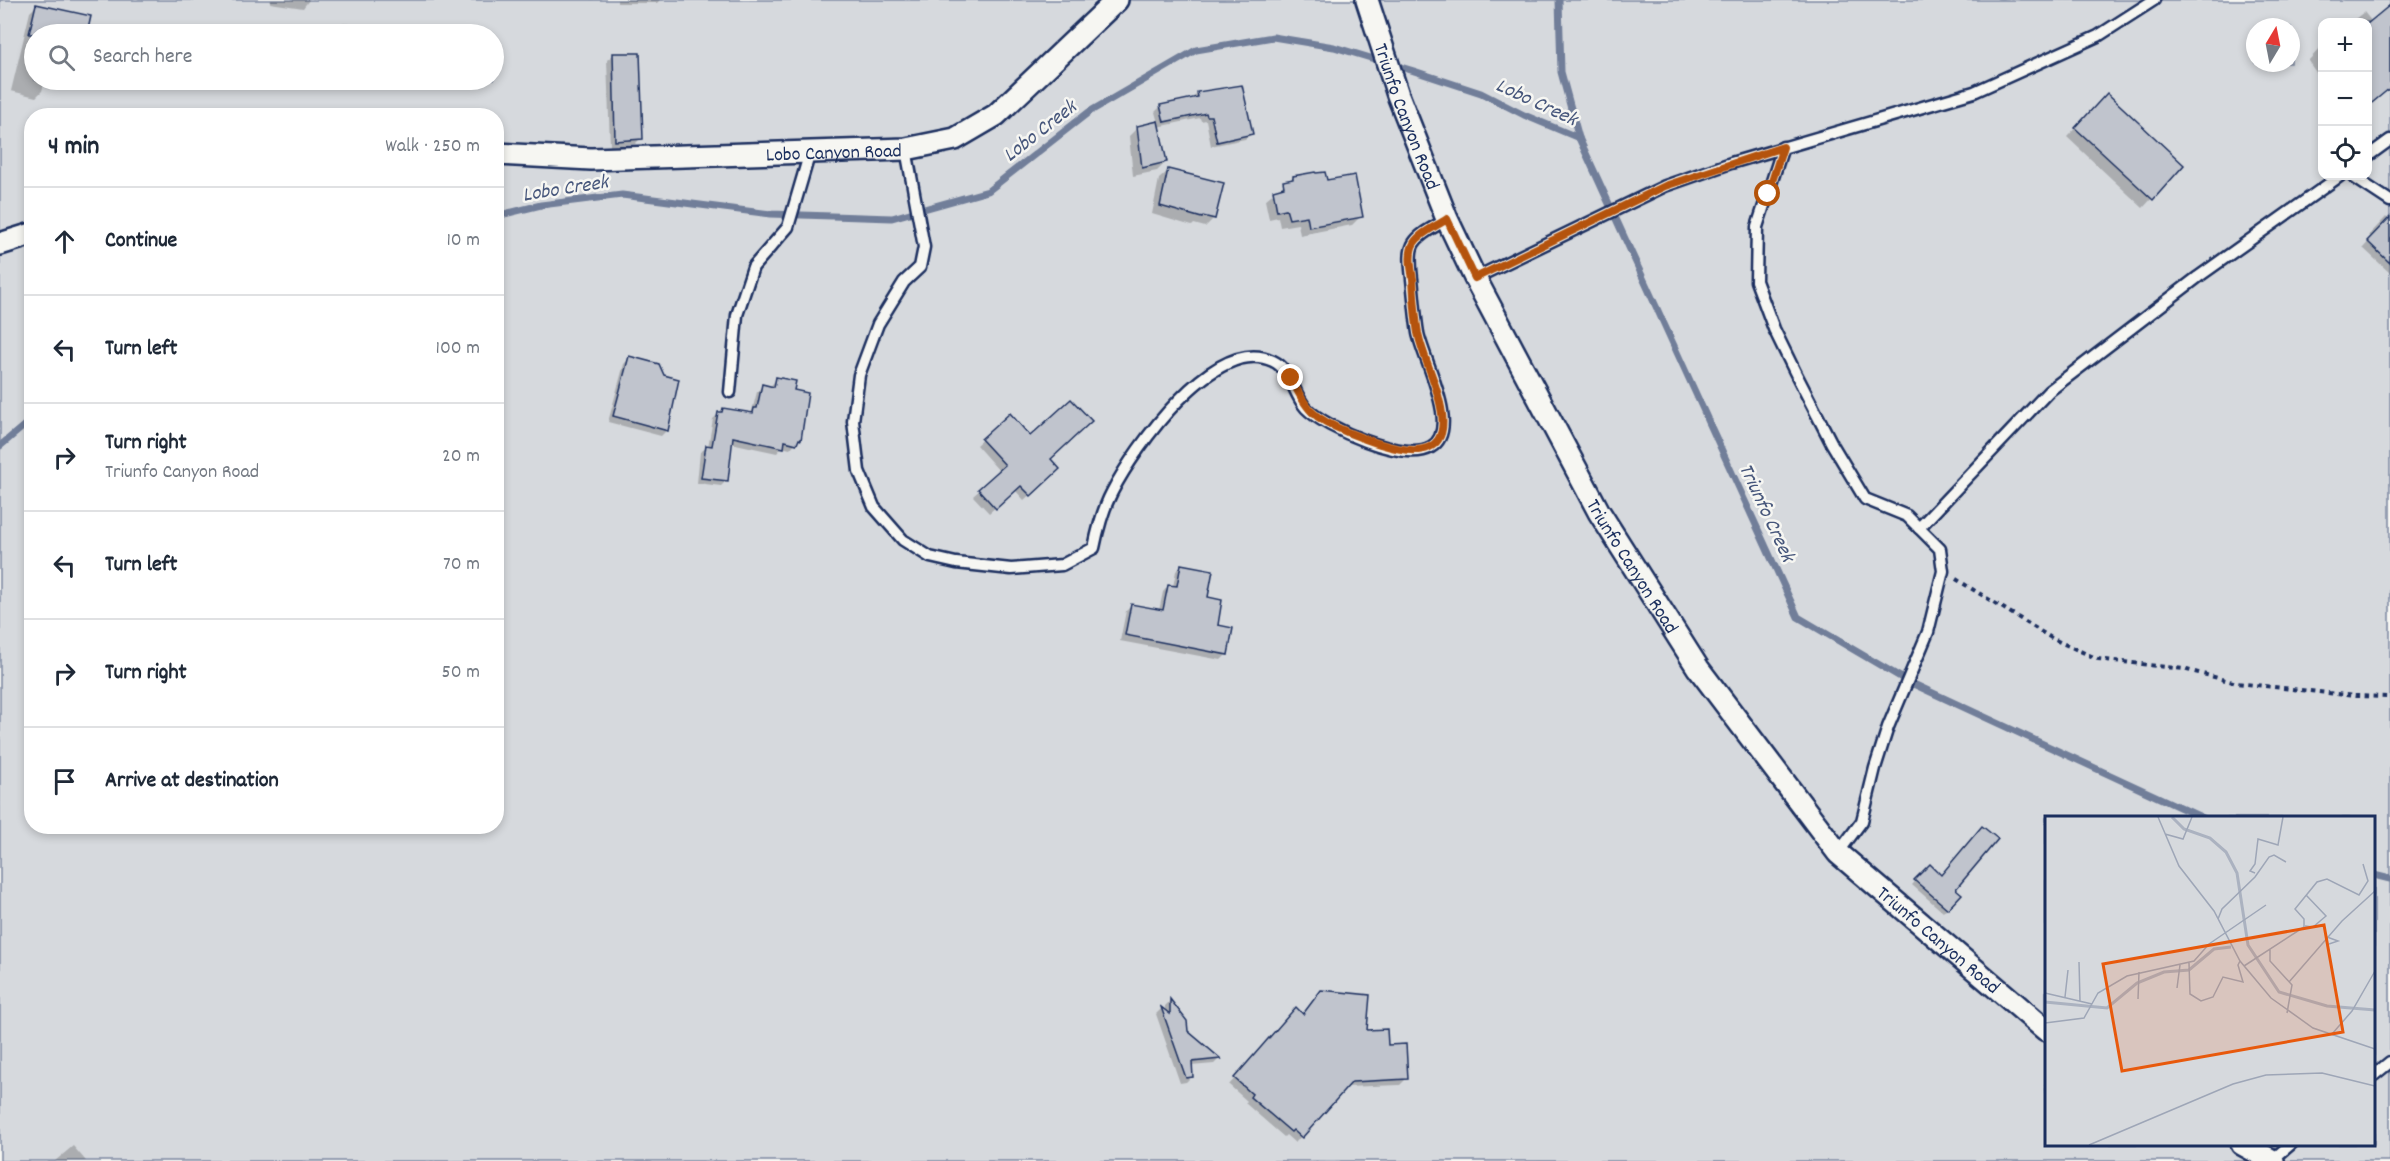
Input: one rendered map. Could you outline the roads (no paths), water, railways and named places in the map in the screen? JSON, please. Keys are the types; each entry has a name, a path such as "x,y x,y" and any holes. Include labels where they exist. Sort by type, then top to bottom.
{"street":[{"name":"Lobo Canyon Road","path":"504,154 591,159 906,149 955,139 996,115 1117,0"},
{"name":"Triunfo Canyon Road","path":"1369,6 1398,96 1447,219 1475,278 1599,512 1698,668 1838,853 2045,1029"},
{"path":"0,244 24,236"},
{"path":"2246,1146 2272,1161"}],"lane":[{"path":"1475,278 1665,186 1783,147 1974,92 2098,36 2154,0"},
{"path":"2372,153 2390,140"},
{"path":"1783,147 1757,227 1756,281 1774,329 1832,444 1865,499 1907,516 1940,549 1943,571 1928,632 1888,727 1862,821 1838,853"},
{"path":"906,149 924,247 920,267 904,282 878,324 859,375 853,421 859,471 874,507 903,540 930,557 956,563 1011,570 1062,565 1094,548 1101,517 1112,490 1160,419 1197,382 1230,360 1254,357 1273,361 1291,378 1304,405 1316,417 1334,427 1381,446 1414,452 1431,447 1439,439 1444,426 1440,402 1418,334 1410,258 1413,244 1447,219"},
{"path":"730,392 736,315 753,267 788,227 810,152"},
{"path":"1919,528 2049,390 2198,277 2334,180"},
{"path":"2358,180 2390,201"},
{"path":"2375,1074 2390,1062"},
{"path":"2272,1161 2289,1146"}],"waterway":[{"name":"Triunfo Creek","path":"1559,0 1561,72 1579,138 1798,617 1907,681 2199,816"},
{"name":"Lobo Creek","path":"504,214 541,205 622,195 771,214 892,218 988,191 1089,112 1196,50 1273,37 1334,47 1481,93 1524,115 1579,138"},
{"name":"Lobo Creek","path":"0,446 24,426"},
{"name":"Triunfo Creek","path":"2375,875 2390,879"}]}
